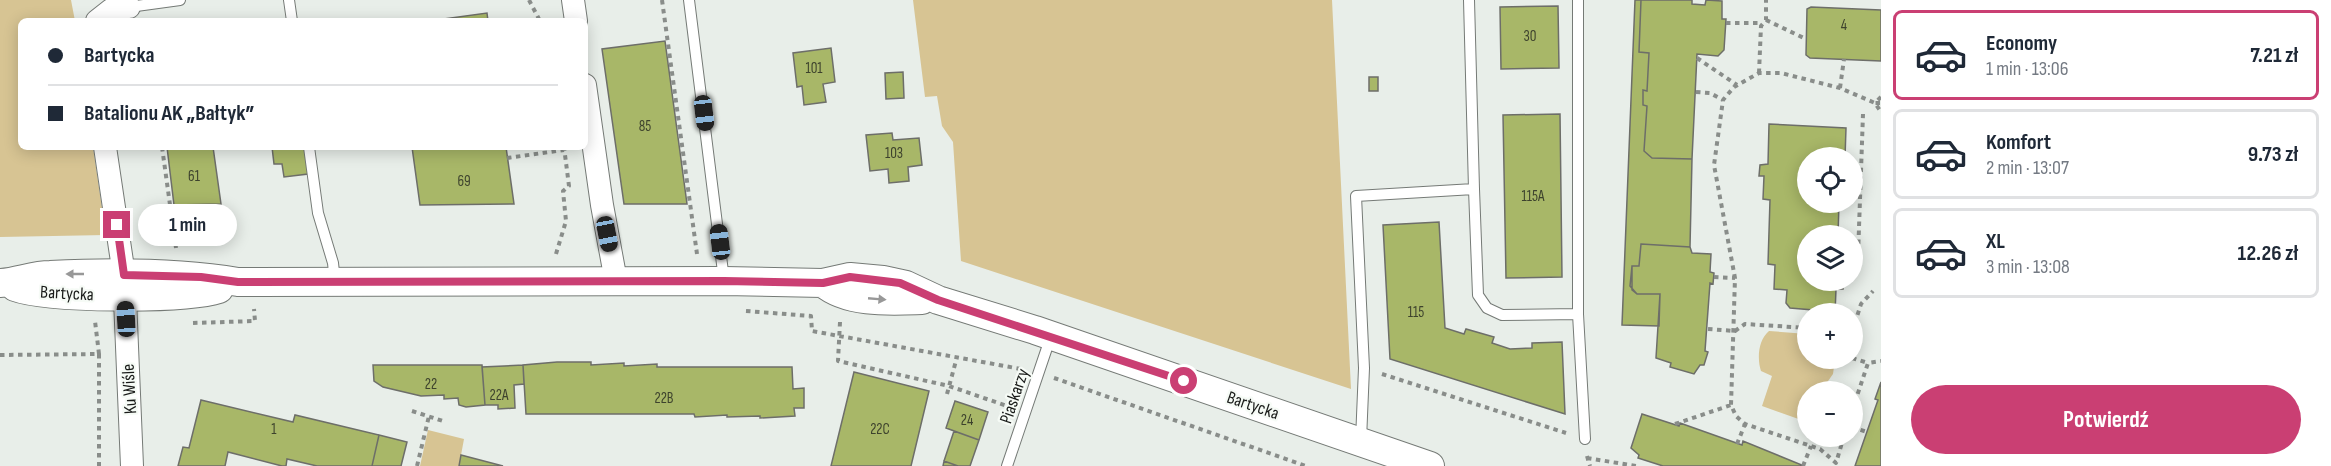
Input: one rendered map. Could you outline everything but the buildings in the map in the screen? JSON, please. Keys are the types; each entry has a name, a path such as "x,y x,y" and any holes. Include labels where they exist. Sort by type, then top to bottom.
{"street":[{"path":"573,0 576,18"},
{"path":"101,18 111,10 129,7"},
{"path":"588,106 602,205 616,281"},
{"name":"Ku Wiśle","path":"105,150 124,285 132,466"},
{"name":"Bartycka","path":"2,283 48,275 124,285"},
{"name":"Bartycka","path":"2,283 24,290 65,295 124,285 201,277 238,282 724,281 823,283 831,290 854,297 938,300 1052,336 1430,466"}],"lane":[{"path":"129,7 180,0"},
{"path":"289,0 292,18"},
{"path":"689,0 724,281"},
{"path":"1469,0 1478,295 1487,308 1502,315 1578,314"},
{"path":"1578,0 1578,314 1585,439"},
{"path":"309,150 318,213 333,263 335,282"},
{"path":"1361,442 1364,368 1356,196 1474,189"},
{"name":"Piaskarzy","path":"1007,466 1052,336"}],"path":[{"path":"529,0 538,18"},
{"path":"662,0 698,263"},
{"path":"1759,73 1761,26 1765,22 1766,0"},
{"path":"1726,23 1765,22 1806,39"},
{"path":"1697,58 1737,85"},
{"path":"1840,88 1844,59"},
{"path":"1797,442 1745,424 1736,416 1731,405 1735,279 1714,165 1723,100 1737,85 1759,73 1781,73 1840,88 1875,103 1881,103"},
{"path":"1696,92 1710,93 1723,100"},
{"path":"1875,103 1881,97"},
{"path":"1875,103 1881,112"},
{"path":"1862,147 1863,114"},
{"path":"162,150 176,252"},
{"path":"507,158 553,150"},
{"path":"555,263 557,246 566,221 563,191 569,186 564,150"},
{"path":"1714,277 1735,279"},
{"path":"1862,303 1873,291"},
{"path":"65,295 64,305 94,310 99,354 99,466"},
{"path":"1708,329 1735,331 1745,324 1797,327"},
{"path":"812,331 1039,372 1306,466"},
{"path":"839,335 838,361 949,386 1025,413"},
{"path":"0,355 99,354"},
{"path":"947,394 957,357"},
{"path":"1863,361 1881,361"},
{"path":"1862,381 1868,363"},
{"path":"1364,368 1585,439"},
{"path":"1675,424 1731,405"},
{"path":"412,411 446,422"},
{"path":"417,466 429,416"},
{"path":"1737,444 1745,424"},
{"path":"1863,431 1867,432"},
{"path":"1803,466 1810,447"},
{"path":"1813,447 1820,449 1838,464 1842,447"},
{"path":"1587,458 1636,466"}],"shaded area":[{"path":"0,0 71,0 74,18 18,18 18,150 93,150 106,235 0,237"},
{"path":"913,0 1332,0 1351,389 961,261 953,142 942,126 937,96 925,97"},
{"path":"1769,331 1797,333 1797,369 1834,369 1828,381 1797,381 1797,418 1762,406 1772,376 1761,371 1759,361 1759,350"},
{"path":"428,430 464,439 459,466 420,466"}],"route":[{"path":"117,225 124,275 178,275 238,282 724,281 823,283 850,277 883,280 906,285 938,300 1035,330 1184,381"}]}
